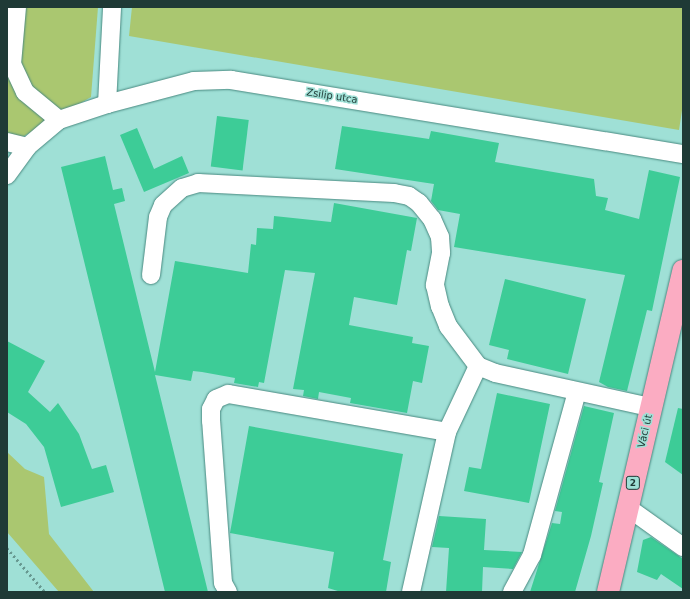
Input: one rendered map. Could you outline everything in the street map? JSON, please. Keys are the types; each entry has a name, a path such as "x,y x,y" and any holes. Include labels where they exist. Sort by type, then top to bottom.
{"main road":[{"name":"Váci út","path":"608,592 683,271"}],"street":[{"path":"17,7 11,25 12,64 25,92 59,120"},
{"path":"107,104 112,7"},
{"name":"Zsilip utca","path":"7,175 27,147 59,120 107,104 194,81 231,80 683,154"},
{"path":"7,142 27,147"},
{"path":"151,275 158,217 168,200 182,188 198,183 386,192 409,196 419,204 432,219 440,237 441,253 435,285 440,306 448,326 478,366 495,373 650,408"},
{"path":"411,592 447,432 478,366"},
{"path":"512,592 532,555 577,392"},
{"path":"228,592 223,583 211,421 211,409 216,399 228,394 447,432"},
{"path":"627,507 683,547"}],"path":[{"path":"7,548 44,592"}],"green space":[{"path":"7,7 98,7 91,97 7,146"},
{"path":"132,7 683,7 683,104 679,130 129,36"},
{"path":"7,452 25,469 44,477 49,534 94,592 59,592 7,532"}],"building":[{"path":"217,116 249,120 243,171 211,167"},
{"path":"342,126 429,139 431,131 499,143 495,162 594,179 596,196 608,198 605,210 639,219 649,170 680,177 652,311 647,310 627,391 608,387 599,382 625,275 454,247 460,214 438,210 431,201 434,184 335,169"},
{"path":"137,128 154,169 182,156 189,173 144,192 120,135"},
{"path":"105,156 113,190 122,188 125,201 114,204 155,372 175,261 248,273 251,244 256,245 257,228 273,229 274,216 331,222 334,203 417,218 411,251 407,250 397,305 354,297 349,325 413,337 412,343 429,346 422,383 413,381 407,413 350,403 351,398 319,392 318,399 303,396 304,390 293,389 315,273 285,270 264,383 259,382 258,387 234,383 235,378 202,372 193,371 191,381 155,375 208,592 165,592 61,167"},
{"path":"505,279 586,299 568,374 507,359 509,350 489,345"},
{"path":"7,341 45,361 28,392 50,412 58,403 79,434 92,469 106,465 114,492 61,507 44,447 26,424 7,412"},
{"path":"497,393 550,404 529,503 464,491 469,467 481,469"},
{"path":"584,406 614,413 599,482 603,483 591,536 575,592 530,592 552,523 560,524 562,512 555,511"},
{"path":"678,408 683,409 683,475 665,462"},
{"path":"249,426 403,454 383,560 391,562 386,592 341,592 328,588 334,552 230,533"},
{"path":"439,516 486,519 484,550 522,552 513,569 483,567 482,592 446,592 449,548 432,547"},
{"path":"651,537 683,559 683,589 661,574 657,580 637,572 643,540"}]}
